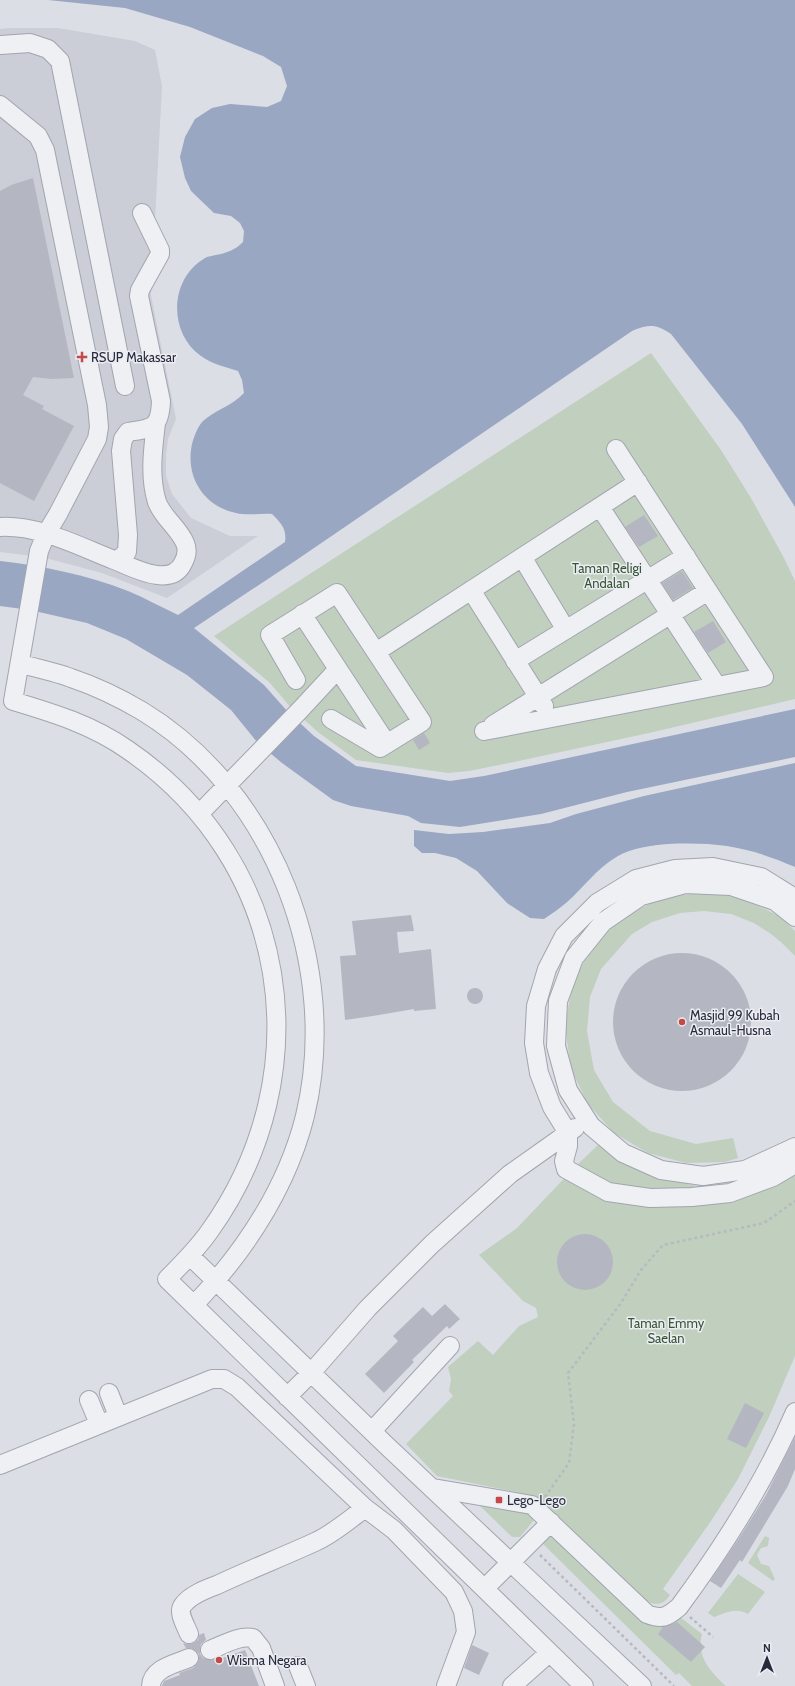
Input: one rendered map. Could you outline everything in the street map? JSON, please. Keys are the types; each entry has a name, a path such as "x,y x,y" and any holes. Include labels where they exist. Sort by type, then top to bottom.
{"street":[{"path":"0,45 30,43 48,49 60,61 125,386"},
{"path":"0,104 38,136 45,150 98,412 99,427 97,440 46,534 39,551 13,701 57,714 96,730 122,745 165,778 200,813 226,850 248,892 264,935 275,990 277,1043 270,1093 254,1149 235,1190 209,1231 190,1256 167,1278 584,1686"},
{"path":"0,527 26,528 46,534 146,573 167,576 175,572 183,565 187,551 184,542 163,514 157,502 152,471 152,455 156,423 159,417 161,401 139,296 140,290 160,254 160,250 142,213"},
{"path":"114,560 124,556 128,548 121,451 123,440 128,432 145,430 156,423"},
{"path":"616,449 764,677 484,731 708,591"},
{"path":"376,652 638,482"},
{"path":"600,507 717,686"},
{"path":"515,661 686,556"},
{"path":"522,557 566,630"},
{"path":"471,590 551,718"},
{"path":"296,680 270,635 337,593 422,722 380,748 331,719"},
{"path":"302,614 388,744"},
{"path":"20,664 71,677 115,697 142,712 167,729 199,756 227,785 247,810 266,843 280,871 293,904 307,952 314,1006 314,1036 312,1072 305,1116 290,1161 270,1202 246,1242 216,1281 194,1305"},
{"path":"200,813 252,761 338,669"},
{"path":"662,1198 671,1191 674,1184 671,1175 577,1132 552,1107 539,1073 534,1043 536,1006 547,969 564,936 597,903 636,879 675,869 713,867 761,877 795,898"},
{"path":"287,1396 311,1373 368,1308 432,1244 510,1174 577,1132 591,1126 568,1090 556,1046 558,1000 574,958 603,922 641,896 685,884 731,886 775,901 795,917"},
{"path":"581,1109 582,1117 564,1161 566,1169 578,1178 608,1192 650,1198 730,1193 773,1178 795,1164"},
{"path":"701,1196 690,1193 686,1190 688,1182 691,1178 745,1170 795,1147"},
{"path":"664,1171 701,1176"},
{"path":"190,1256 311,1373 642,1686"},
{"path":"372,1431 450,1346"},
{"path":"0,1465 212,1379 224,1379 237,1386 365,1508 394,1530 454,1592 463,1611 466,1632 446,1686"},
{"path":"109,1393 118,1416"},
{"path":"89,1400 99,1424"},
{"path":"433,1488 532,1505 647,1614 654,1617 668,1616 679,1607 707,1569 751,1500 772,1462 795,1412"},
{"path":"189,1634 181,1608 190,1598 235,1576 316,1542 332,1533 365,1508"},
{"path":"485,1588 551,1522"},
{"path":"210,1650 241,1638 253,1638 261,1648 275,1686"},
{"path":"512,1686 549,1653"},
{"path":"151,1686 151,1682 159,1670 189,1658"},
{"path":"298,1666 306,1686"}],"path":[{"path":"532,1505 542,1501 569,1463 574,1424 568,1373 621,1303 641,1270 663,1245 764,1223 795,1201"},
{"path":"538,1554 674,1686"},
{"path":"679,1607 713,1637"}],"shaded area":[{"name":"RSUP Makassar","path":"58,28 135,41 155,50 162,86 151,296 176,419 168,439 166,476 172,494 191,518 230,536 258,536 167,598 102,573 42,557 0,552 0,29"}],"green space":[{"name":"Taman Religi Andalan","path":"651,353 721,450 751,498 795,581 795,699 649,733 504,764 469,771 448,773 356,760 318,732 292,709 270,683 214,636"},
{"path":"701,892 743,898 781,917 795,931 795,956 771,934 754,923 731,914 704,911 680,913 652,922 632,934 601,969 590,997 587,1031 594,1070 613,1102 650,1131 696,1144 733,1138 738,1158 725,1162 686,1163 648,1153 614,1133 588,1104 571,1069 565,1027 572,985 591,948 621,918 659,899"},
{"name":"Taman Emmy Saelan","path":"599,1144 622,1162 670,1180 696,1186 741,1183 795,1158 795,1356 769,1417 738,1479 711,1521 663,1589 670,1595 660,1604 646,1600 542,1501 516,1492 437,1476 406,1444 453,1396 449,1391 451,1379 448,1367 478,1341 493,1355 519,1326 538,1317 536,1308 523,1301 479,1255 517,1228"},
{"path":"486,1501 535,1515 534,1520 520,1537 512,1537 479,1505 480,1503"},
{"path":"551,1532 634,1612 676,1614 702,1634 701,1650 703,1657 710,1669 726,1686 692,1686 679,1673 676,1675 539,1540"},
{"path":"765,1536 769,1538 768,1546 761,1548 757,1555 761,1564 769,1566 775,1579 773,1581 748,1563"},
{"path":"738,1574 765,1592 748,1614 735,1611 727,1612 714,1617 708,1613"}],"water":[{"path":"48,0 795,0 795,507 742,424 671,334 657,327 643,327 632,331 295,561 194,628 264,685 288,712 314,736 356,766 450,781 484,776 795,709 795,757 627,792 541,814 460,827 421,823 408,816 351,806 333,800 282,763 257,742 231,710 187,675 126,639 87,623 30,610 0,606 0,561 49,568 97,580 128,591 178,615 285,542 283,526 272,514 240,514 224,509 214,504 206,497 194,478 191,467 192,444 199,427 202,422 212,414 234,402 244,393 242,380 238,371 210,361 201,356 190,346 183,334 178,320 177,306 179,292 193,267 206,257 227,252 237,247 243,242 244,231 240,223 231,216 214,213 191,191 185,178 180,157 185,137 195,119 212,108 230,104 267,107 281,101 287,86 281,67 263,56 190,27 125,8"},
{"path":"795,763 795,867 748,850 718,845 668,844 642,847 623,853 610,861 566,903 544,919 530,918 507,903 477,871 456,858 435,853 422,853 414,846 414,830 449,834 483,832 550,823 576,814 644,796"}],"building":[{"path":"33,178 74,378 51,379 33,377 23,395 44,406 42,409 74,426 34,501 0,483 0,191 11,185"},
{"path":"644,515 658,536 639,547 625,527"},
{"path":"682,571 693,588 673,600 662,583"},
{"path":"713,621 726,642 708,653 694,632"},
{"path":"424,733 430,743 419,750 413,740"},
{"path":"411,915 414,931 397,932 399,953 431,949 436,1009 414,1011 414,1009 345,1020 340,956 356,955 352,921"},
{"name":"Masjid 99 Kubah Asmaul-Husna","path":"682,953 702,956 726,969 735,978 748,1002 751,1022 748,1042 735,1066 726,1075 702,1088 682,1091 662,1088 638,1075 629,1066 616,1042 613,1022 616,1002 629,978 638,969 662,956"},
{"path":"472,988 478,988 483,993 481,1002 478,1004 472,1004 467,999 467,993"},
{"path":"585,1234 596,1236 605,1242 611,1251 613,1262 611,1273 605,1282 596,1288 585,1290 574,1288 565,1282 559,1273 557,1262 559,1251 565,1242 574,1236"},
{"path":"445,1304 460,1319 449,1329 447,1326 412,1360 414,1362 384,1393 365,1374 398,1341 393,1336 423,1307 432,1316"},
{"path":"745,1403 764,1413 746,1448 727,1439"},
{"path":"795,1437 795,1469 788,1486 742,1562 740,1560 721,1588 710,1581 766,1495"},
{"path":"677,1622 705,1647 691,1662 658,1634 663,1627"},
{"name":"Wisma Negara","path":"204,1633 206,1640 201,1644 200,1649 200,1654 203,1658 209,1660 220,1657 220,1659 245,1650 259,1686 162,1686 164,1681 180,1675 179,1673 193,1668 197,1664 199,1654 191,1648 186,1648 183,1643 193,1643 198,1640 199,1635"},
{"path":"472,1645 489,1653 479,1675 464,1668"}],"place":[{"name":"RSUP Makassar","path":"82,357"},
{"name":"Masjid 99 Kubah Asmaul-Husna","path":"682,1022"},
{"name":"Lego-Lego","path":"499,1500"},
{"name":"Wisma Negara","path":"219,1660"}]}
